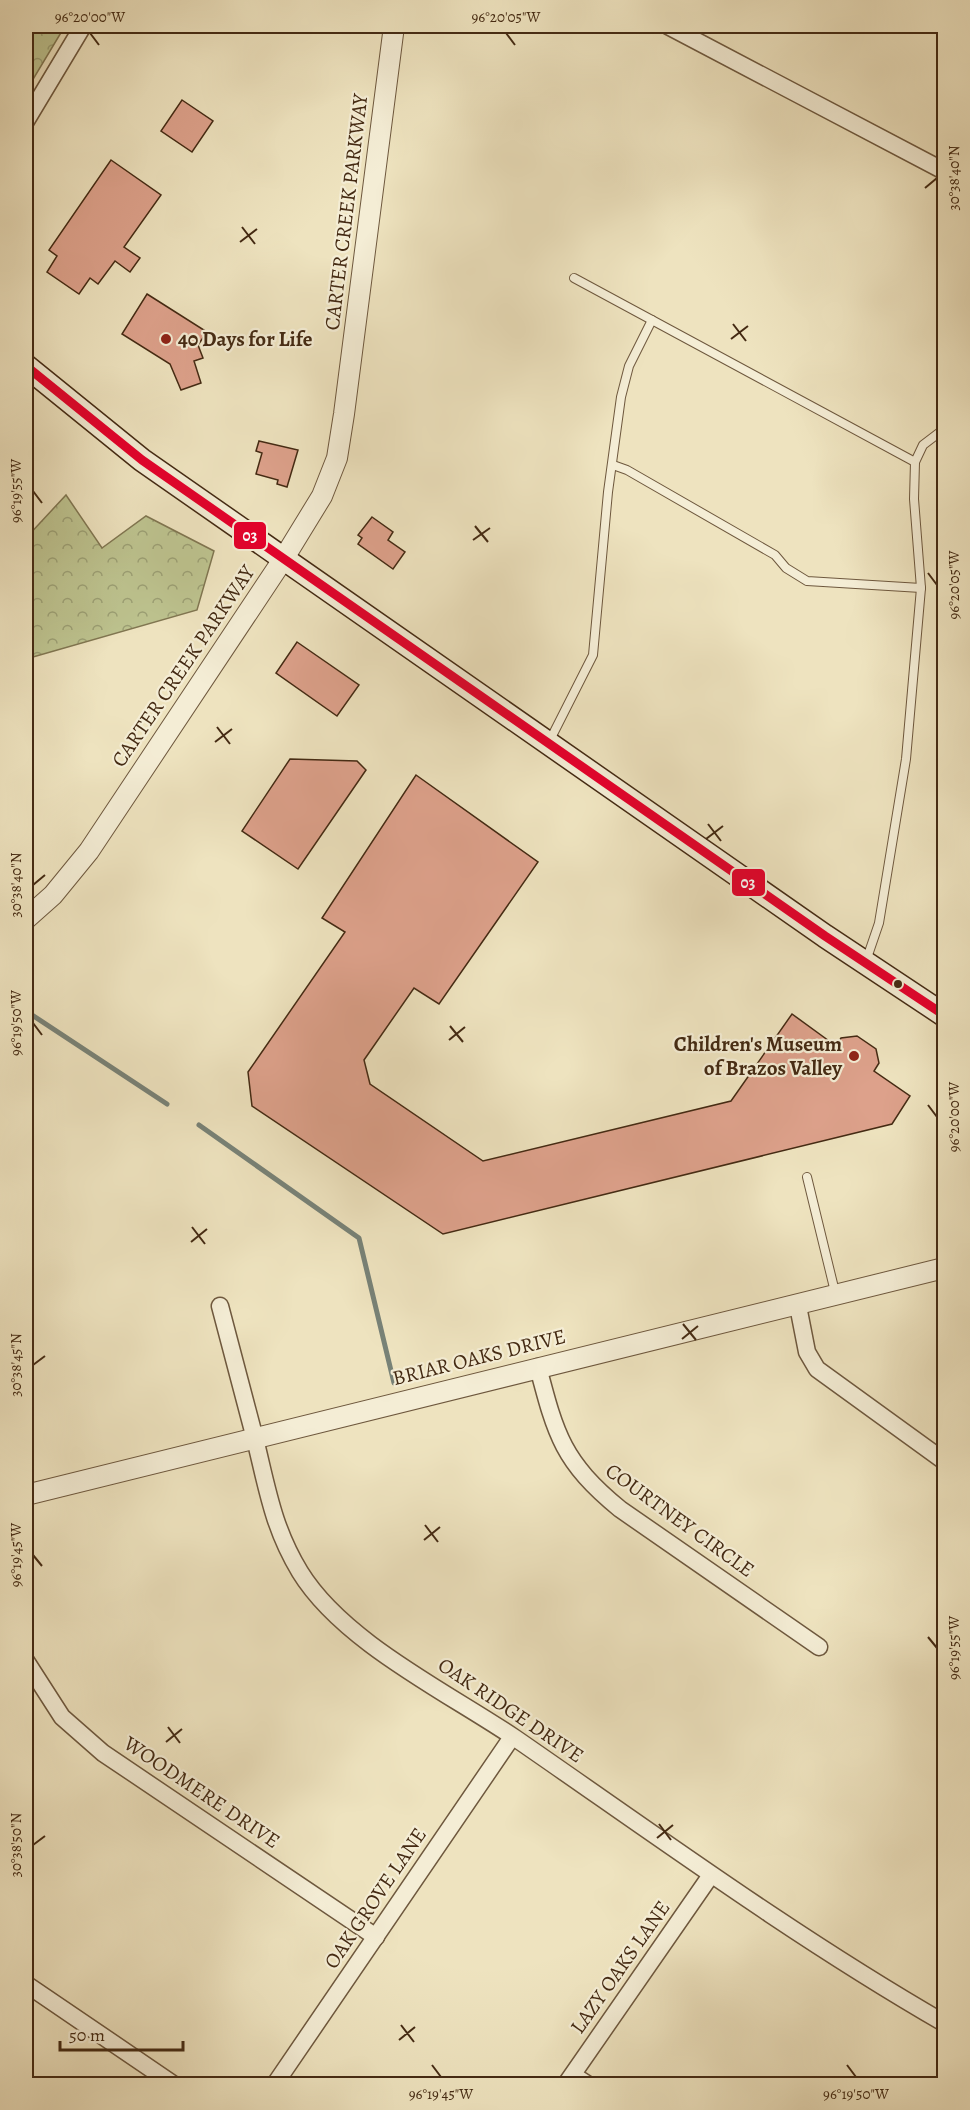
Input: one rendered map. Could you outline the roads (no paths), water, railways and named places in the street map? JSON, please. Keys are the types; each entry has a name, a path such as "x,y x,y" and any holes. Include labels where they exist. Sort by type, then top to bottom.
{"main road":[{"path":"26,366 142,460 825,936 945,1015"}],"street":[{"path":"26,121 83,26"},
{"name":"CARTER CREEK PARKWAY","path":"26,919 52,895 89,851 284,558 322,496 337,458 394,26"},
{"path":"668,26 945,171"},
{"name":"BRIAR OAKS DRIVE","path":"26,1495 945,1268"},
{"name":"OAK RIDGE DRIVE","path":"220,1306 255,1437 270,1508 284,1542 301,1573 331,1611 356,1634 512,1737 711,1875 859,1974 945,2023"},
{"path":"798,1306 807,1352 817,1369 852,1397 945,1461"},
{"name":"COURTNEY CIRCLE","path":"538,1367 555,1429 569,1456 590,1484 620,1509 819,1647"},
{"name":"WOODMERE DRIVE","path":"26,1661 62,1717 103,1753 376,1937"},
{"name":"OAK GROVE LANE","path":"275,2085 512,1737"},
{"name":"LAZY OAKS LANE","path":"569,2080 711,1875"},
{"path":"26,1984 172,2085"},
{"path":"569,2080 587,2085"}],"lane":[{"path":"574,278 915,462"},
{"path":"549,743 593,655 605,511 624,381 652,320"},
{"path":"866,962 879,923 906,759 921,588 914,499 915,462 923,445 945,429"},
{"path":"613,465 627,470 775,555 786,568 807,581 921,588"},
{"path":"807,1177 836,1296"}],"waterway":[{"path":"26,1011 167,1104"},
{"path":"199,1125 359,1238 394,1383"}],"place":[{"name":"40 Days for Life","path":"166,339"},
{"name":"Children's Museum of Brazos Valley","path":"854,1056"}]}
